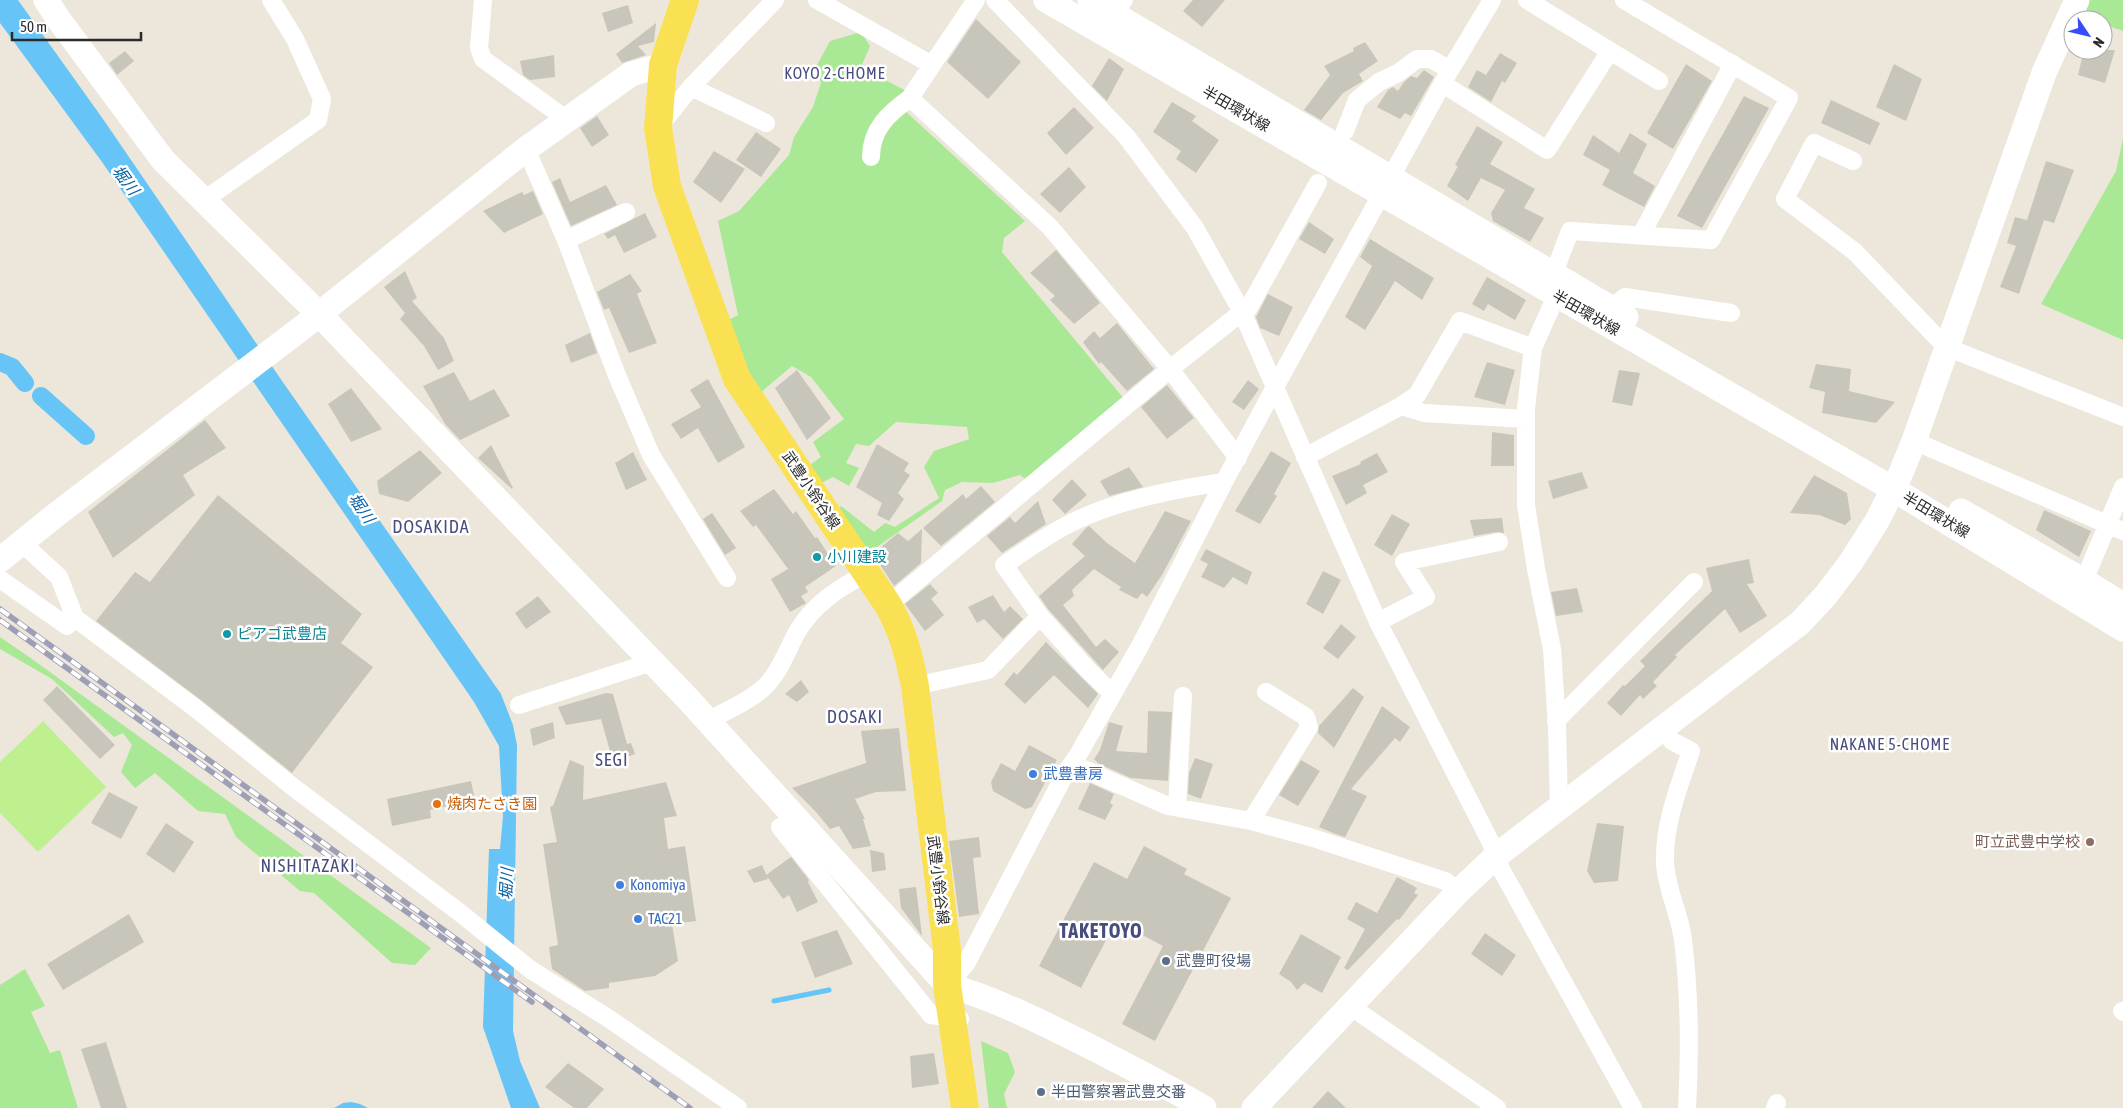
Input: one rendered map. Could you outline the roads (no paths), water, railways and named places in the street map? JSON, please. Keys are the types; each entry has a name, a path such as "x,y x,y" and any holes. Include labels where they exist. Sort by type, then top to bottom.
{"main road":[{"name":"武豊小鈴谷線","path":"685,0 663,66 658,128 667,186 737,379 888,605 899,624 908,650 947,950 947,985 958,1019 965,1108"}],"street":[{"path":"46,0 163,160 319,314 652,662 708,721 947,985 982,995 1054,1028 1150,1077 1204,1108"},
{"path":"204,200 318,120 322,99 295,39 272,0"},
{"path":"483,0 479,48 483,59 566,119"},
{"path":"658,128 691,87 775,0"},
{"path":"817,0 932,65"},
{"path":"871,157 875,135 881,123 890,112 910,98 976,0"},
{"path":"995,0 1126,136 1195,228 1242,312 1378,622 1502,871 1633,1108"},
{"name":"半田環状線","path":"1046,0 1387,186 1896,482 2084,580 2123,605"},
{"path":"947,985 966,964 1072,764 1140,646 1224,482 1275,388 1447,77 1492,0"},
{"path":"1527,0 1659,81"},
{"path":"1559,807 1552,649 1536,569 1526,505 1526,408 1533,348 1555,284 1570,231 1711,240 1789,98 1624,0"},
{"path":"1254,1108 1459,891 1496,856 1800,623 1826,595 1851,562 1877,522 1914,441 2044,73 2077,0"},
{"name":"半田環状線","path":"1108,4 1387,186"},
{"path":"1345,131 1357,100 1379,82 1398,73 1417,60 1431,59 1447,77 1546,150 1610,51"},
{"path":"1641,235 1734,64"},
{"path":"0,560 57,514 272,351 566,119 632,74 663,66"},
{"path":"691,87 766,123"},
{"path":"910,98 1050,227 1170,369 1238,458"},
{"path":"1853,161 1814,143 1785,200 1855,252 1946,346 2123,417"},
{"path":"526,149 566,240 616,373 651,455 728,578"},
{"path":"888,605 1170,369 1248,309 1318,183"},
{"path":"566,240 626,212"},
{"name":"半田環状線","path":"1555,284 1611,308 1896,482 2123,630"},
{"path":"1611,308 1625,297 1731,313"},
{"path":"1305,457 1401,406 1417,395 1460,321 1533,348"},
{"path":"1401,406 1424,413 1526,419"},
{"path":"1914,441 2115,528"},
{"path":"1113,694 1088,670 1040,616 1004,564 1068,524 1095,512 1189,487 1224,482"},
{"path":"2084,580 2115,528 2123,486"},
{"path":"1378,622 1426,597 1404,562 1499,542"},
{"path":"22,543 59,577 75,618 195,708 293,787 531,970 611,1020 738,1108"},
{"path":"708,721 762,690 781,664 798,632 816,606 845,585 866,574"},
{"path":"0,580 67,626 75,618"},
{"path":"1556,721 1694,582"},
{"path":"914,686 988,670 1040,616"},
{"path":"519,705 652,662"},
{"path":"1251,821 1309,727 1306,717 1266,692"},
{"path":"1177,807 1183,696"},
{"path":"1662,728 1672,741 1691,751 1669,820 1665,862 1672,903 1683,937 1690,1015 1687,1108"},
{"path":"1072,764 1168,806 1251,821 1310,837 1445,881 1459,891"},
{"path":"780,827 931,1015 958,1019"},
{"path":"1350,1006 1497,1108"}],"water":[{"name":"堀川","path":"0,0 18,0 103,119 280,378 501,694 513,725 517,745 513,1031 520,1061 540,1108 511,1108 483,1027 489,849 500,849 503,816 499,746 474,702 102,162 0,23"},
{"path":"351,1102 368,1108 334,1108 343,1103"}],"waterway":[{"path":"0,362 12,367 25,383"},
{"path":"41,396 86,436"},
{"path":"774,1001 829,990"}],"railway":[{"path":"0,609 690,1108"},
{"path":"0,620 532,1002"}],"place":[{"name":"小川建設","path":"817,557"},
{"name":"ピアゴ武豊店","path":"227,634"},
{"name":"武豊書房","path":"1033,774"},
{"name":"焼肉たさき園","path":"437,804"},
{"name":"町立武豊中学校","path":"2090,842"},
{"name":"Konomiya","path":"620,885"},
{"name":"TAC21","path":"638,919"},
{"name":"武豊町役場","path":"1166,961"},
{"name":"半田警察署武豊交番","path":"1041,1092"}],"district":[{"name":"KOYO 2-CHOME","path":"835,73"},
{"name":"DOSAKIDA","path":"431,527"},
{"name":"DOSAKI","path":"855,717"},
{"name":"NAKANE 5-CHOME","path":"1890,744"},
{"name":"SEGI","path":"612,760"},
{"name":"NISHITAZAKI","path":"308,866"},
{"name":"TAKETOYO","path":"1101,931"}]}
